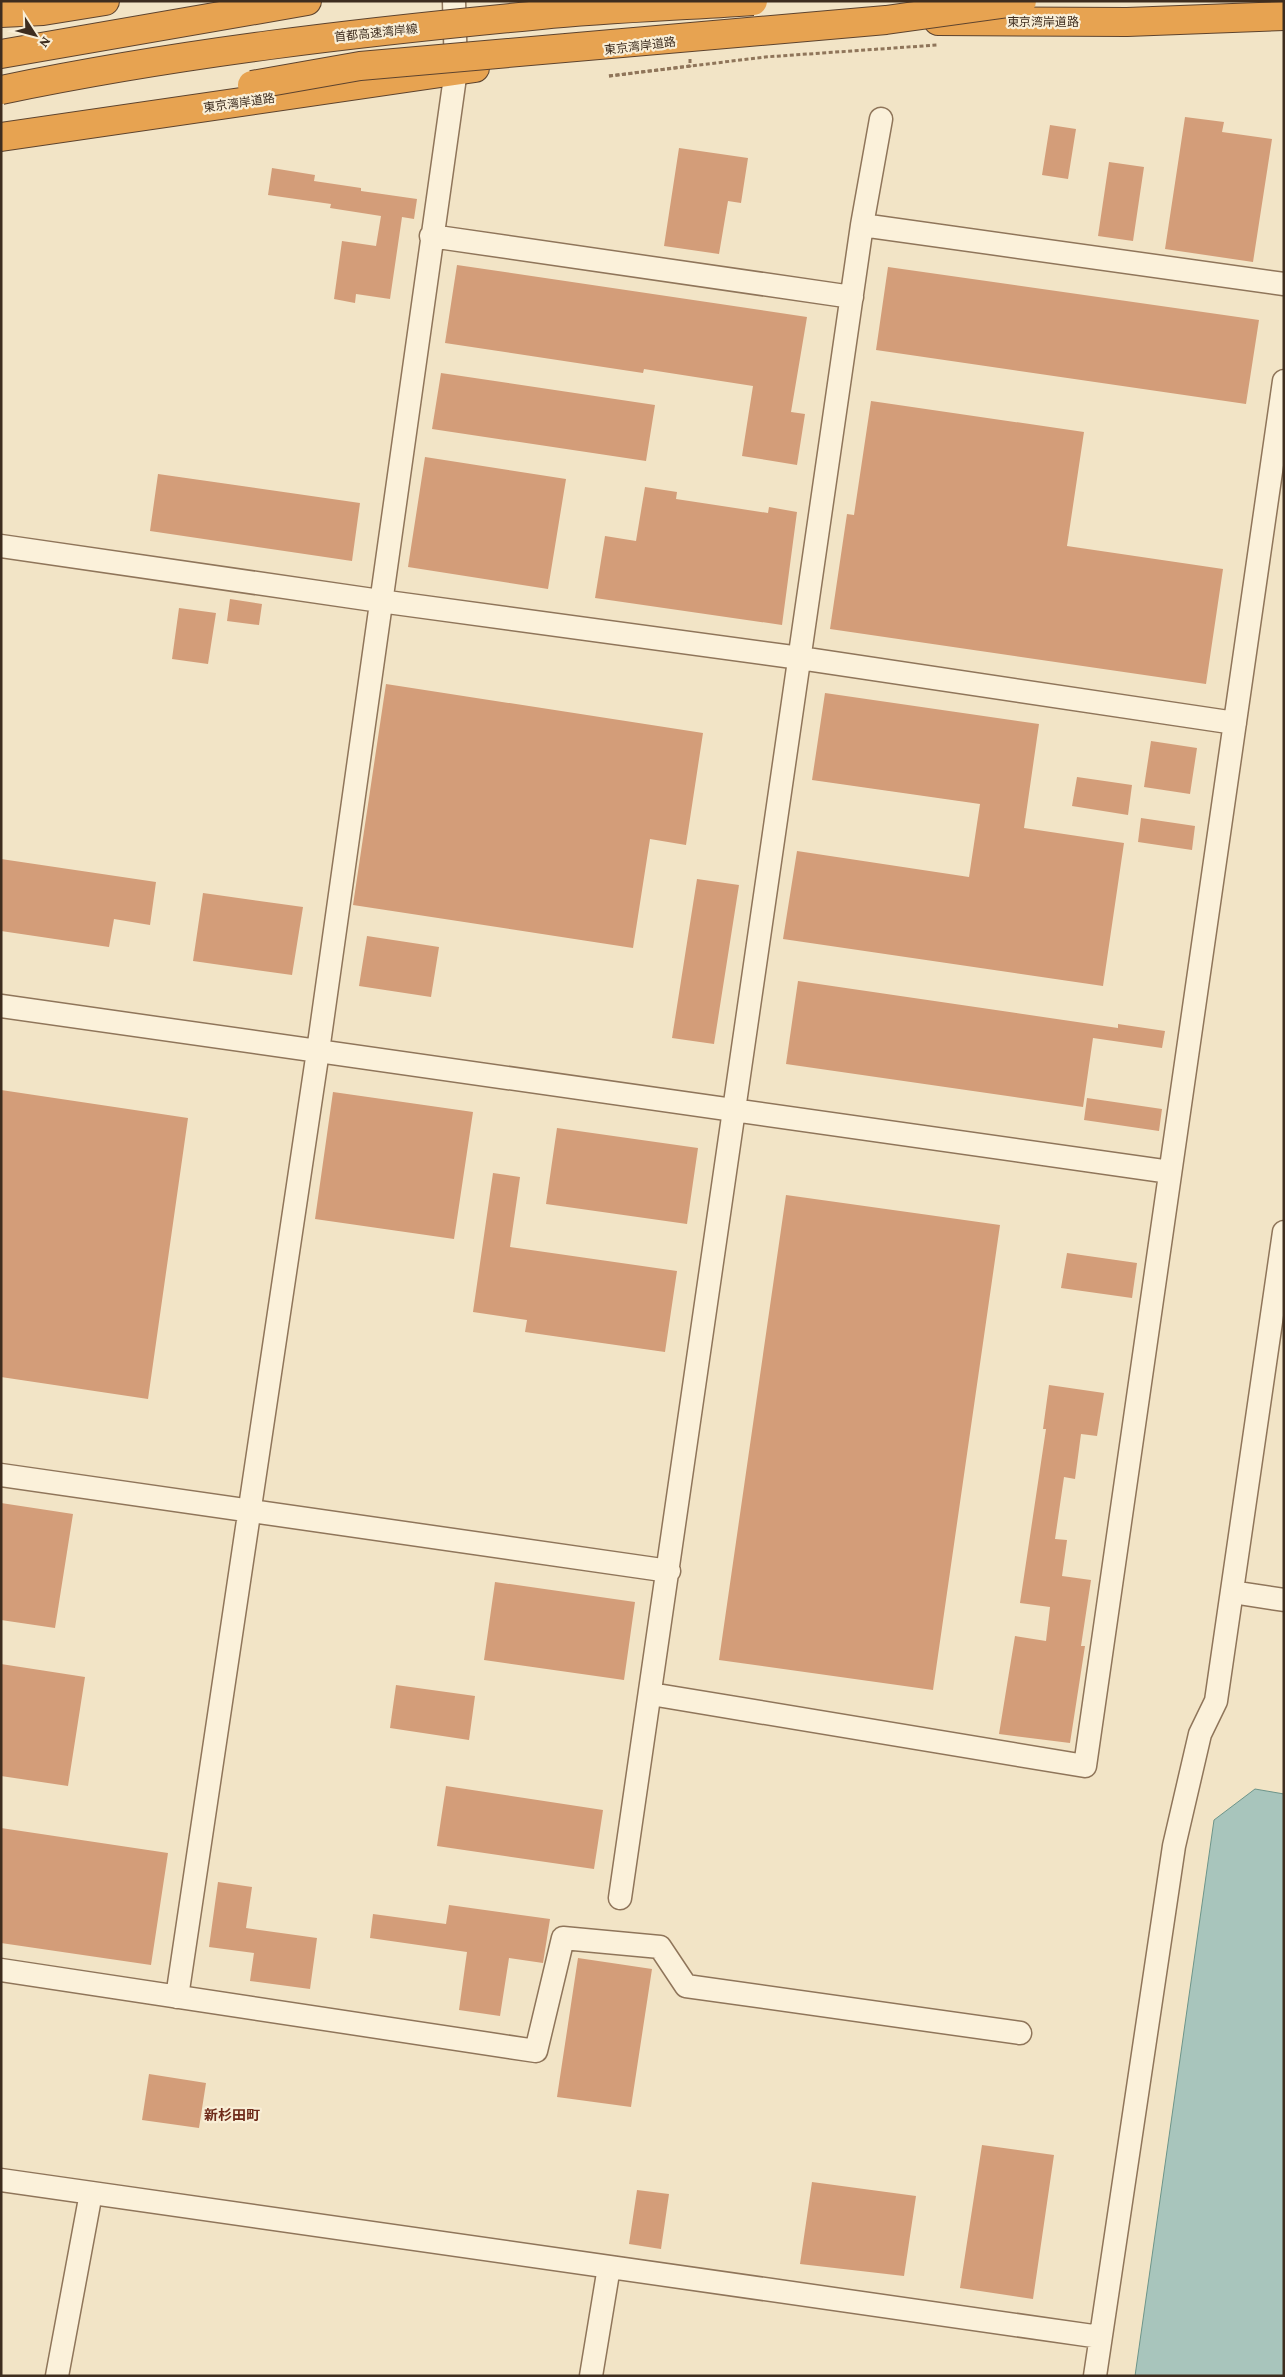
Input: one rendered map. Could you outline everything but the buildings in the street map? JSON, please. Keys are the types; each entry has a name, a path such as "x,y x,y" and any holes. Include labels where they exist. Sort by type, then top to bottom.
{"highway":[{"path":"1,13 42,11 105,1"},
{"path":"1,54 307,1"},
{"name":"首都高速湾岸線","path":"1,90 45,81 293,42 542,15 753,1"},
{"path":"1,130 148,98 252,85 360,66 886,20 1022,1"},
{"name":"東京湾岸道路","path":"1,137 456,70 837,21 1127,22 1284,16"}],"street":[{"path":"177,1997 318,1051 431,236 456,70 454,1"},
{"path":"620,1898 669,1571 862,226 881,119"},
{"path":"862,226 1284,284"},
{"path":"431,236 852,297"},
{"path":"651,1694 1084,1766 1284,381"},
{"path":"1,546 380,601 800,658 1235,723"},
{"path":"1,1006 1170,1172"},
{"path":"1095,2376 1174,1846 1200,1734 1216,1701 1284,1232"},
{"path":"1,1474 669,1571"},
{"path":"1232,1592 1284,1600"},
{"path":"1,1970 536,2051 563,1938 660,1947 686,1986 1020,2032"},
{"path":"1,2180 1100,2337"},
{"path":"57,2376 91,2193"},
{"path":"591,2376 609,2267"}],"path":[{"path":"690,66 765,57 939,45"},
{"path":"610,76 765,57"}],"water":[{"path":"1255,1789 1284,1794 1284,2376 1135,2376 1214,1820"}],"district":[{"name":"新杉田町","path":"232,2115"}]}
